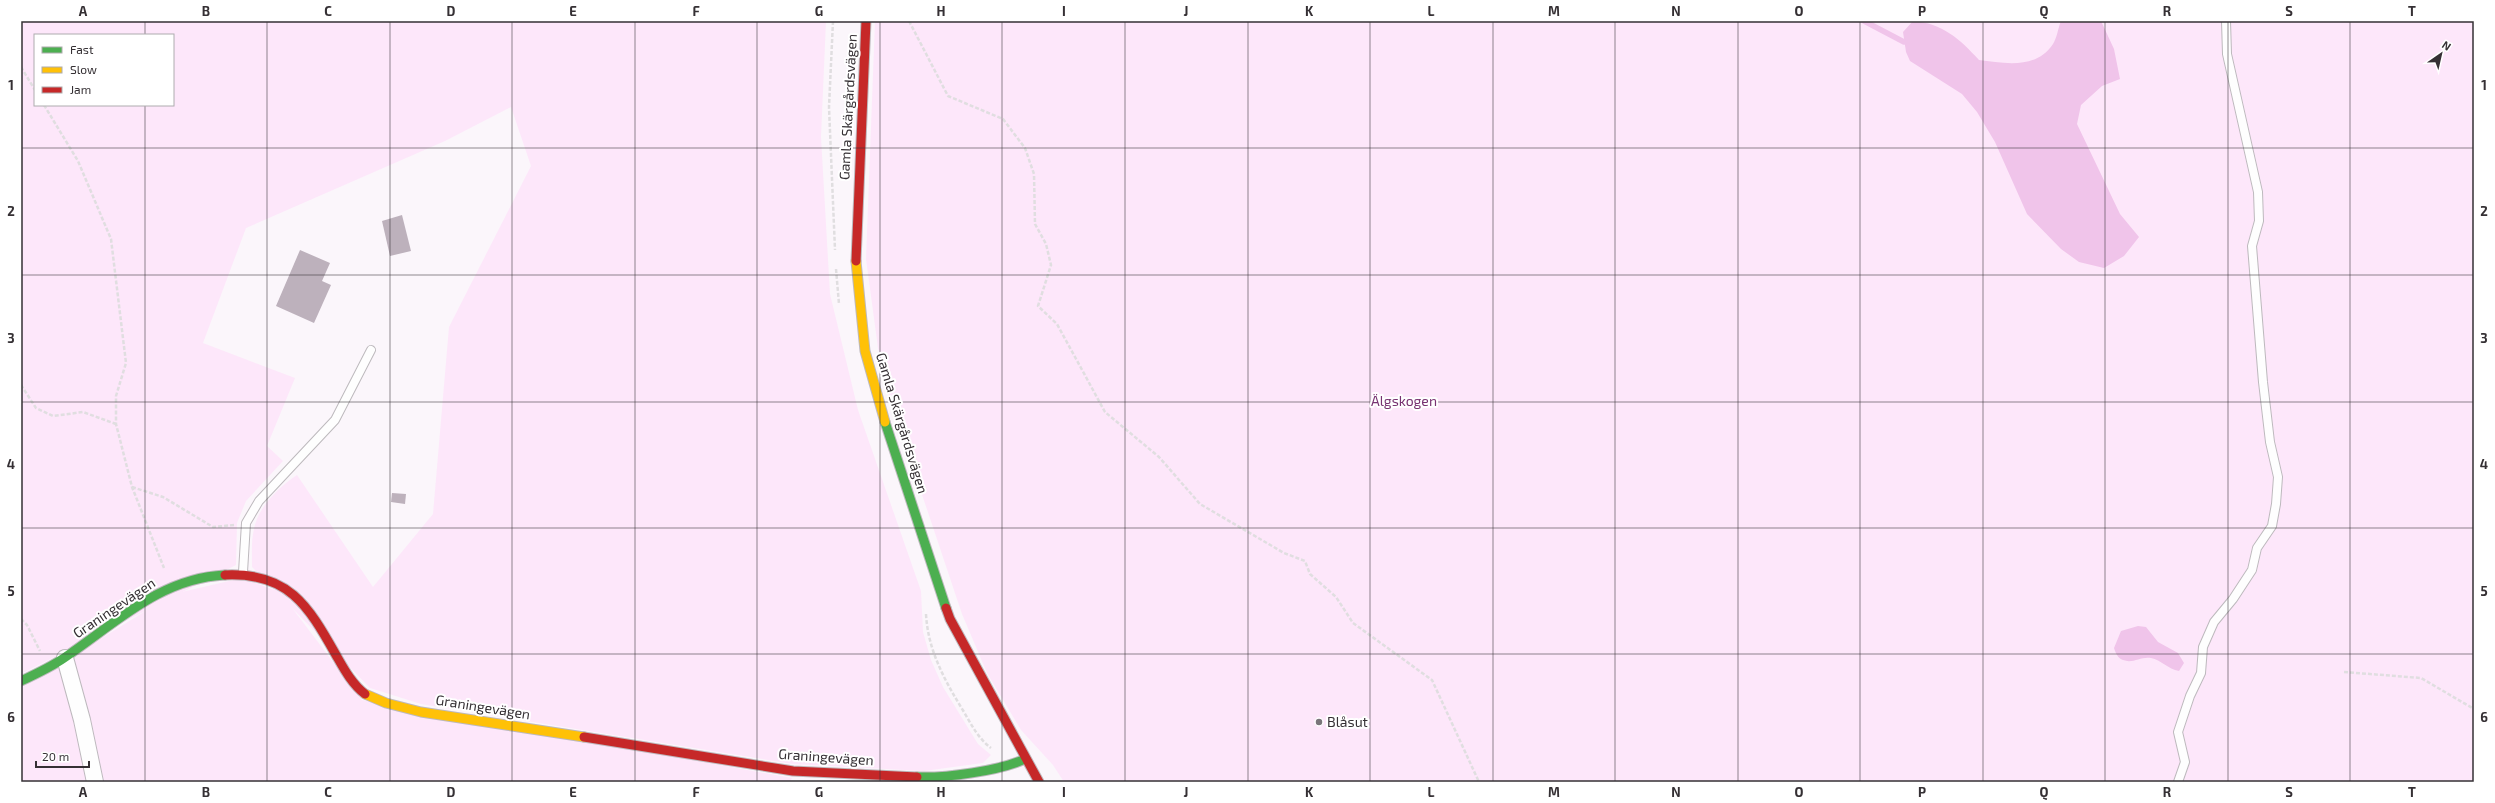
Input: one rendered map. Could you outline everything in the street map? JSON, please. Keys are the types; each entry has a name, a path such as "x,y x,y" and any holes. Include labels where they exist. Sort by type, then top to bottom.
{"street":[{"name":"Gamla Skärgårdsvägen","path":"866,21 856,236 859,300 865,350 878,402 950,619 1025,759 1040,782"},
{"name":"Graningevägen","path":"21,681 65,658 139,605 172,586 204,576 243,572 268,578 285,587 300,601 314,619 351,678 366,694 387,704 421,712 703,755 793,771 924,777 988,770 1012,765 1025,759"},
{"path":"65,658 82,720 95,782"}],"lane":[{"path":"2178,782 2185,762 2178,732 2190,696 2201,673 2203,647 2214,622 2233,599 2252,570 2257,548 2272,526 2277,483 2263,382 2252,246 2259,221 2258,192 2227,54 2226,21"},
{"path":"243,572 246,523 259,501 335,420 371,350"}],"path":[{"path":"909,21 948,96 1003,120 1025,148 1034,174 1035,224 1046,244 1050,265 1038,306 1057,324 1105,412 1159,457 1200,504 1284,553 1305,561 1310,574 1336,597 1353,622 1432,680 1479,782"},
{"path":"21,67 34,88"},
{"path":"45,106 78,161 111,239 126,363 116,396 116,424 132,487 172,586"},
{"path":"21,385 36,408 53,416 83,412 116,424"},
{"path":"132,487 163,497 213,527 246,523"},
{"path":"21,619 27,625 49,667"},
{"path":"2344,672 2420,678 2474,709"}],"green space":[{"path":"21,21 826,21 821,137 830,294 858,410 921,591 923,632 931,660 943,687 978,744 991,755 983,763 924,771 793,764 421,704 370,688 252,567 253,534 256,521 270,498 283,485 297,475 373,587 433,514 449,327 531,166 511,107 445,141 246,228 203,343 295,378 267,446 283,461 246,501 237,523 236,565 21,674"},
{"name":"Älgskogen","path":"875,21 2474,21 2474,782 1064,782 1053,765 1021,730 987,673 962,614 890,399 878,348 866,259"},
{"path":"242,578 280,592 362,700 792,778 790,782 21,782 21,688 173,594"}],"shaded area":[{"path":"1913,21 1933,25 1950,33 1965,45 1979,60 2019,63 2038,58 2046,52 2054,42 2061,21 2101,21 2114,49 2120,79 2102,86 2081,105 2077,124 2120,214 2139,237 2124,256 2104,268 2079,262 2061,249 2027,214 1995,142 1977,112 1962,94 1910,61 1906,52 1903,32"},
{"path":"2138,626 2146,627 2158,642 2178,653 2184,663 2179,671 2151,658 2127,661 2118,657 2114,648 2121,631"}],"building":[{"path":"402,215 411,251 390,256 382,221"},
{"path":"300,250 330,263 322,281 331,285 314,323 276,306"},
{"path":"392,493 406,494 405,504 391,502"}],"waterway":[{"path":"1864,21 1904,42"}],"traffic: fast":[{"path":"885,422 946,608"},
{"path":"21,681 59,661 140,604 159,593 180,584 202,578 225,575"},
{"path":"917,777 972,773 1001,767 1025,759"}],"traffic: slow":[{"path":"856,261 865,351 885,422"},
{"path":"365,694 386,703 421,712 584,737"}],"traffic: jam":[{"path":"856,261 866,21"},
{"path":"225,575 265,579 294,595 316,621 342,666 356,686 365,694"},
{"path":"946,608 950,619 1039,782"},
{"path":"584,737 793,771 917,777"}],"place":[{"name":"Blåsut","path":"1319,722"}]}
